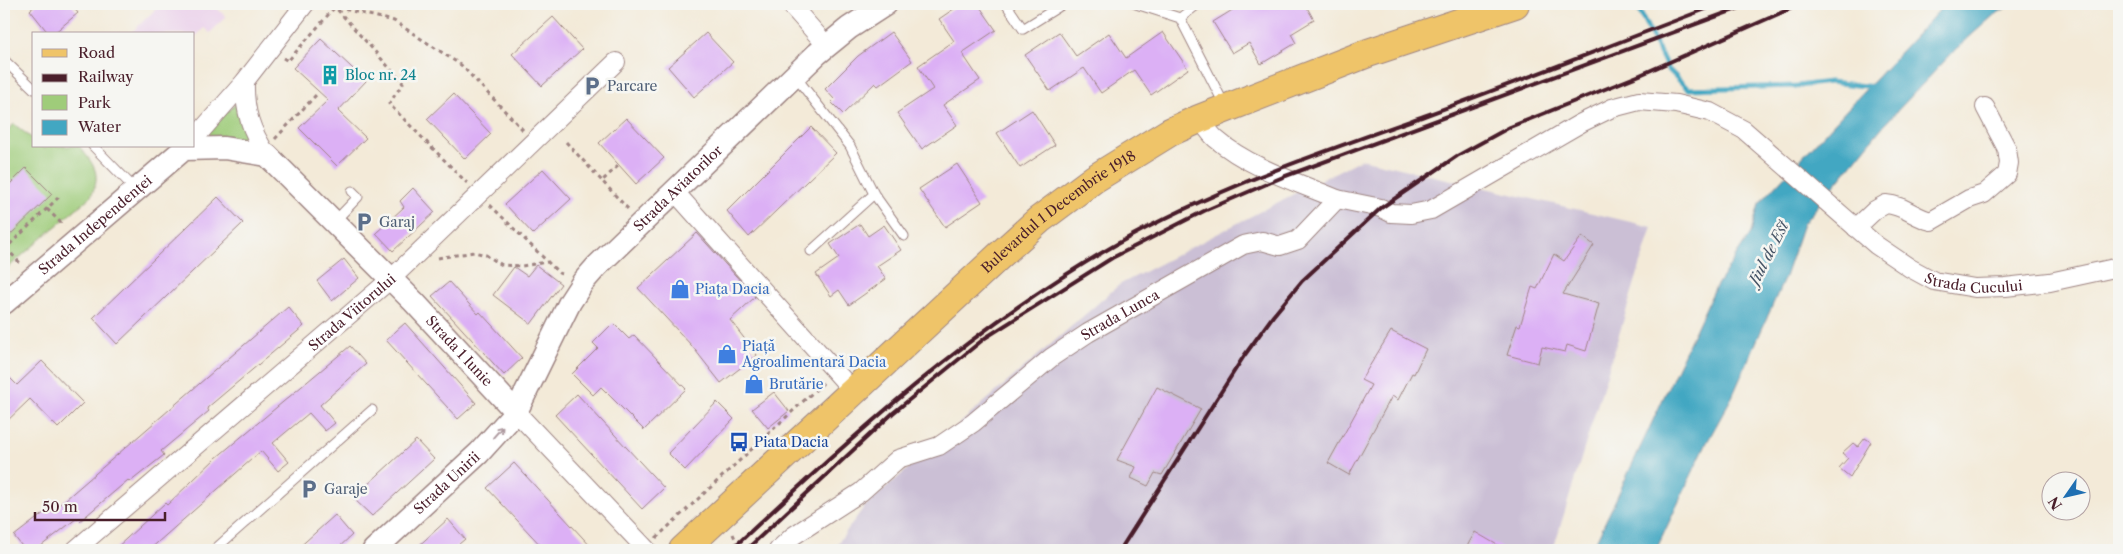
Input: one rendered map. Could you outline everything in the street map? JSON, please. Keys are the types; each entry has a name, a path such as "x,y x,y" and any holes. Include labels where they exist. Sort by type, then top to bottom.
{"main road":[{"name":"Bulevardul 1 Decembrie 1918","path":"683,550 844,381 947,302 1039,220 1094,179 1143,147 1199,118 1368,53 1508,5"}],"street":[{"name":"Strada Independenței","path":"195,137 245,81 306,4"},
{"path":"790,4 827,46"},
{"name":"Strada Aviatorilor","path":"516,412 570,302 583,282 827,46 886,4"},
{"name":"Strada Viitorului","path":"75,550 392,278 616,62"},
{"name":"Strada 1 Iunie","path":"245,81 244,100 254,136 392,278 646,549"},
{"name":"Strada Cucului","path":"1338,199 1381,208 1391,212 1411,214 1431,210 1612,108 1639,101 1676,104 1710,112 1744,130 1876,245 1910,268 1934,281 1956,286 2006,287 2050,282 2117,270"},
{"path":"1851,224 1886,204 1905,208 1922,219 1931,221 1997,185 2007,174 2009,163 2006,149 1985,107"},
{"path":"1199,118 1215,138 1229,149 1292,182 1338,199"},
{"path":"195,146 269,150"},
{"name":"Strada Independenței","path":"4,303 137,191 185,148"},
{"path":"675,192 844,381"},
{"name":"Strada Lunca","path":"778,550 793,536 862,492 898,459 940,446 973,424 1052,358 1088,333 1243,245 1262,242 1280,246 1298,240 1338,199"},
{"name":"Strada Unirii","path":"374,550 479,453 516,412"}],"lane":[{"path":"1006,4 1023,29 1063,4"},
{"path":"1136,4 1180,18 1226,108"},
{"path":"1180,18 1198,4"},
{"path":"4,60 32,87"},
{"path":"795,76 850,146 874,194 904,236"},
{"path":"95,148 137,191"},
{"path":"335,221 358,196 352,191"},
{"path":"811,251 874,194"},
{"path":"214,550 372,410"}],"path":[{"path":"270,49 288,61 336,5"},
{"path":"336,5 394,21 461,65 534,142"},
{"path":"336,5 403,83 388,104 559,273 583,282"},
{"path":"269,150 316,95"},
{"path":"566,142 642,224"},
{"path":"602,181 618,166"},
{"path":"20,263 5,249 59,197"},
{"path":"47,208 65,227"},
{"path":"434,259 448,255 474,252 486,255 502,265 522,266 547,262"},
{"path":"646,549 709,486 844,381"}],"shaded area":[{"path":"161,4 213,4 226,17 210,33 204,28 195,37 195,32 132,32"},
{"path":"1361,159 1652,227 1553,550 833,550 864,507 1119,285"}],"green space":[{"path":"237,102 253,148 197,142"},
{"path":"14,124 32,138 32,148 81,148 95,170 96,181 91,196 4,271 4,134"}],"water":[{"name":"Jiul de Est","path":"1945,4 2012,4 1993,16 1956,49 1884,125 1803,224 1785,277 1732,397 1705,446 1656,550 1592,550 1715,288 1751,233 1759,204"}],"building":[{"path":"37,4 71,4 78,13 55,32 47,32 30,10"},
{"path":"961,4 978,4 996,30 962,53 980,80 943,105 957,125 922,149 897,113 933,89 918,66 954,41 939,19"},
{"path":"1242,4 1305,4 1314,20 1291,34 1296,43 1261,64 1249,43 1232,53 1213,22"},
{"path":"553,17 582,49 542,86 512,54"},
{"path":"891,32 912,61 878,86 875,83 843,114 831,102 834,99 825,89 858,56"},
{"path":"1059,32 1076,56 1109,33 1126,58 1163,32 1188,69 1151,95 1134,70 1101,93 1084,68 1050,91 1025,55"},
{"path":"706,33 733,62 694,97 668,67"},
{"path":"321,39 366,81 338,111 366,138 337,166 299,128 328,100 293,68"},
{"path":"453,94 491,134 465,159 427,119"},
{"path":"1032,110 1055,145 1020,168 997,133"},
{"path":"626,118 664,158 636,184 599,143"},
{"path":"811,127 836,153 749,237 727,211"},
{"path":"957,164 982,202 945,227 919,189"},
{"path":"26,168 52,194 4,241 4,190"},
{"path":"543,169 571,199 533,234 505,204"},
{"path":"413,188 435,212 393,251 376,233 404,207 400,201"},
{"path":"218,197 243,223 117,344 93,318"},
{"path":"860,224 868,236 884,225 901,250 877,266 886,279 849,305 839,290 831,296 816,274 839,258 830,244"},
{"name":"Piața Dacia","path":"697,233 755,297 730,320 757,355 721,383 692,346 638,288"},
{"path":"1582,236 1594,245 1563,294 1599,304 1586,351 1567,345 1565,352 1542,347 1538,363 1507,355 1517,325 1520,326 1532,287 1537,289 1554,254 1564,261"},
{"path":"344,259 359,278 332,301 317,281"},
{"path":"536,265 561,284 531,324 493,295 514,267 527,276"},
{"path":"449,282 478,314 480,312 522,358 504,375 432,296"},
{"path":"288,307 304,326 207,408 209,411 161,451 164,455 130,482 128,480 80,521 77,518 36,550 25,550 14,536 49,509 51,512"},
{"path":"405,323 476,403 458,419 386,340"},
{"path":"613,323 629,339 634,335 686,389 644,430 601,387 593,395 572,374 598,348 593,343"},
{"path":"1391,331 1426,349 1414,374 1412,373 1398,400 1392,396 1349,475 1328,463 1371,385 1361,380"},
{"path":"350,346 366,364 320,405 335,423 325,431 309,413 273,443 289,462 278,471 261,451 149,550 114,550 165,503 167,505 216,458"},
{"path":"42,361 83,403 58,428 30,399 4,424 4,372 17,385"},
{"path":"1157,387 1201,409 1162,475 1155,473 1148,486 1131,478 1136,467 1117,460"},
{"path":"774,392 789,411 768,428 752,409"},
{"path":"577,394 664,488 642,509 555,415"},
{"path":"717,402 734,419 685,470 668,453"},
{"path":"1865,438 1871,442 1850,477 1839,468 1848,458 1842,453 1853,443 1858,447"},
{"path":"416,440 434,459 372,516 353,498"},
{"path":"514,463 594,550 545,550 487,488"},
{"path":"335,515 352,535 336,550 296,550"},
{"path":"448,519 465,539 452,550 414,550"},
{"path":"1475,532 1506,550 1465,550"}],"waterway":[{"path":"1636,4 1668,69 1688,89 1797,86 1830,82 1874,87"}],"railway":[{"path":"731,550 822,466 915,385 1012,311 1064,276 1117,244 1191,206 1268,173 1498,89 1719,4"},
{"path":"746,550 893,413 985,338 1112,258 1204,211 1283,177 1750,4"},
{"path":"1120,550 1244,356 1273,316 1302,281 1381,208 1457,156 1510,127 1640,75 1801,4"}],"place":[{"name":"Bloc nr. 24","path":"330,75"},
{"name":"Parcare","path":"592,86"},
{"name":"Garaj","path":"364,222"},
{"name":"Piața Dacia","path":"680,289"},
{"name":"Piață Agroalimentară Dacia","path":"727,354"},
{"name":"Brutărie","path":"754,384"},
{"name":"Piata Dacia","path":"739,442"},
{"name":"Garaje","path":"309,489"}]}
